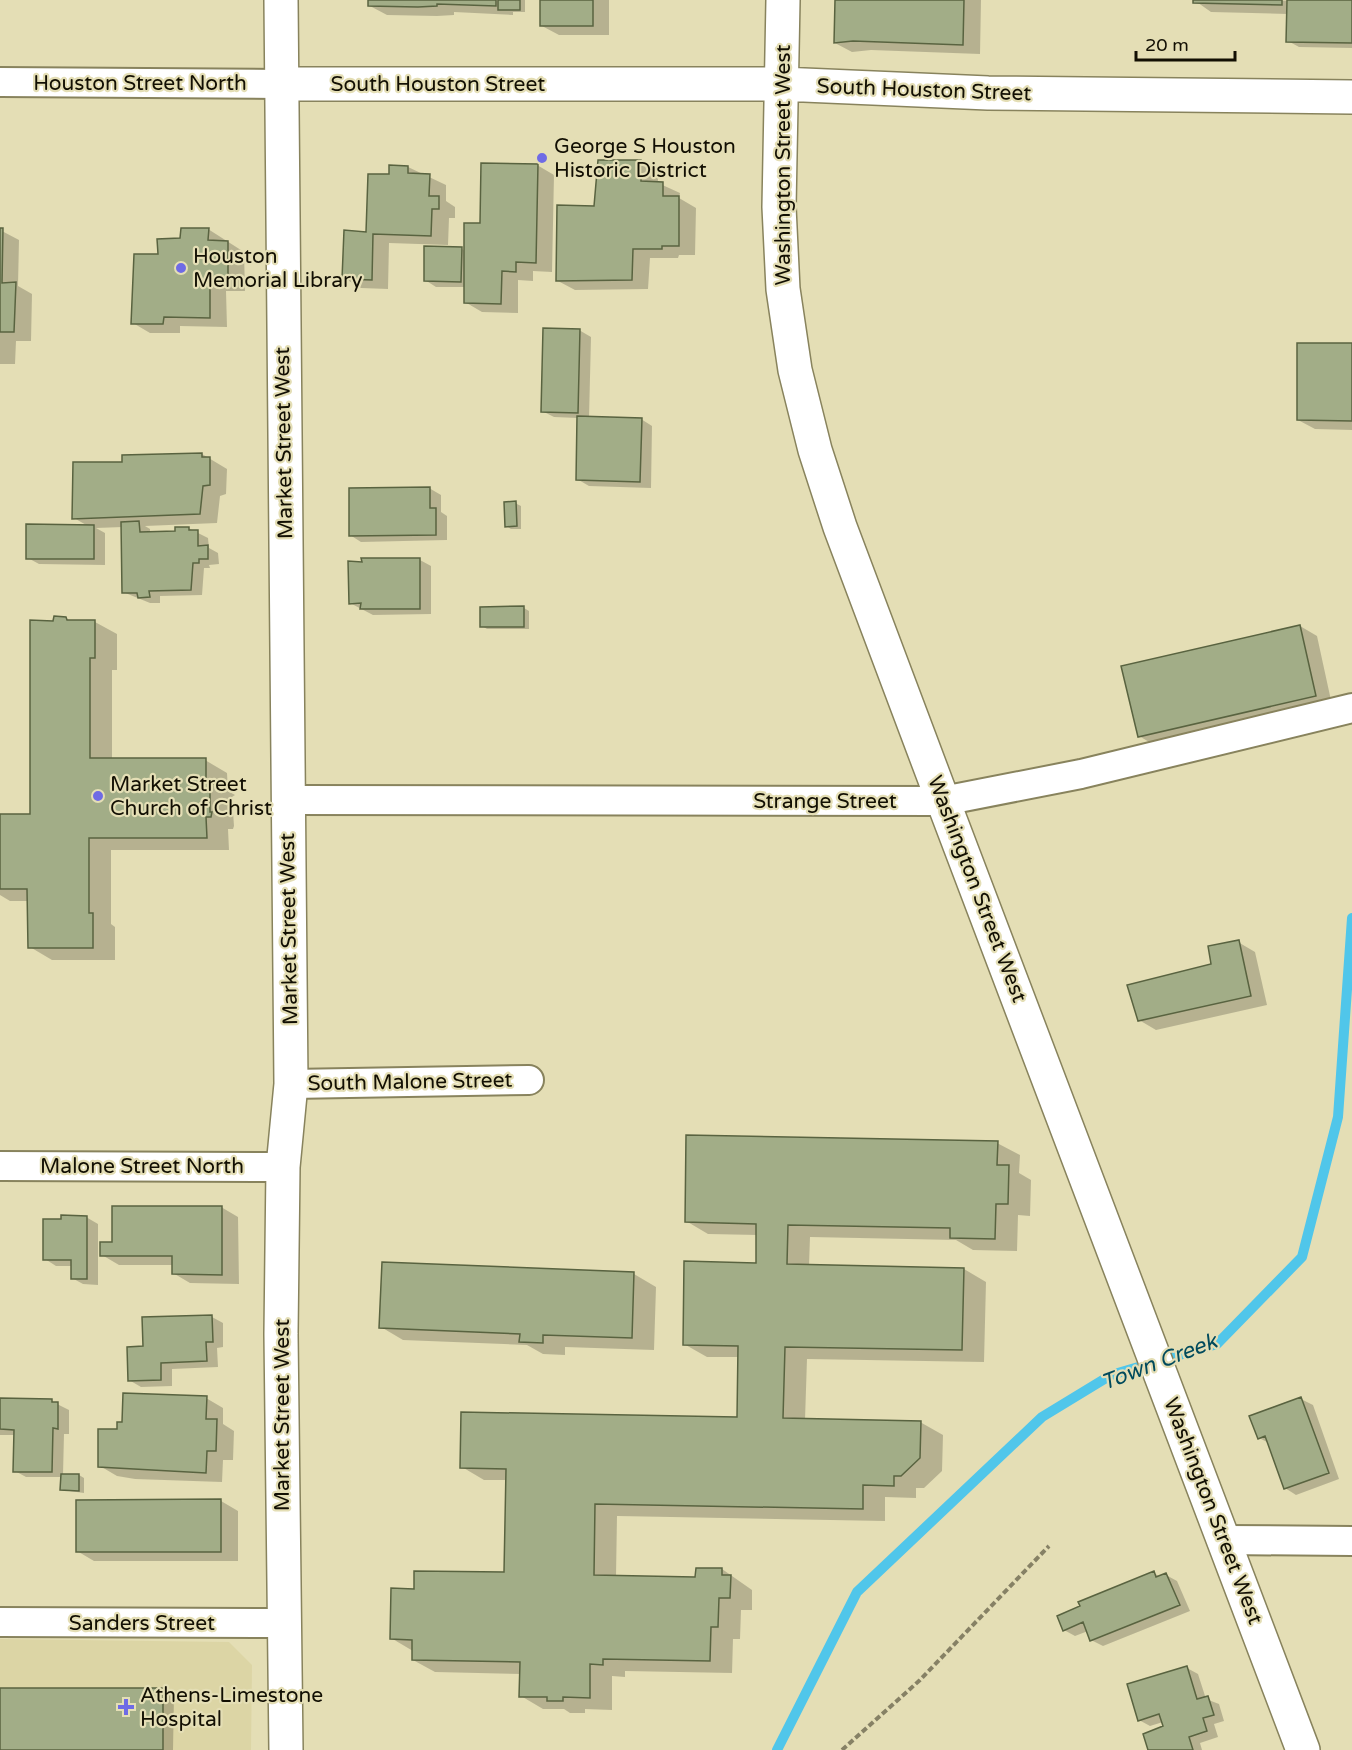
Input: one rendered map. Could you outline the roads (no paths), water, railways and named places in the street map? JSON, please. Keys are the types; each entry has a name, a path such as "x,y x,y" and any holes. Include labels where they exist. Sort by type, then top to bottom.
{"street":[{"name":"Market Street West","path":"281,0 291,1084 283,1167 281,1334 286,1750"},
{"name":"Washington Street West","path":"783,0 779,218 783,289 795,370 815,450 840,527 943,801 1304,1750"},
{"name":"Houston Street North","path":"0,82 280,84"},
{"name":"South Houston Street","path":"280,84 781,84 988,93 1352,97"},
{"name":"Strange Street","path":"288,800 943,801 1082,774 1343,710"},
{"name":"South Malone Street","path":"291,1084 529,1080"},
{"name":"Malone Street North","path":"0,1166 283,1167"},
{"path":"1224,1540 1352,1541"},
{"name":"Sanders Street","path":"0,1622 283,1623"}],"waterway":[{"name":"Town Creek","path":"777,1750 857,1592 1042,1417 1111,1375 1217,1344 1302,1257 1338,1117 1352,918"}],"place":[{"name":"George S Houston Historic District","path":"542,158"},
{"name":"Houston Memorial Library","path":"181,268"},
{"name":"Market Street Church of Christ","path":"98,796"},
{"name":"Athens-Limestone Hospital","path":"126,1707"}]}
